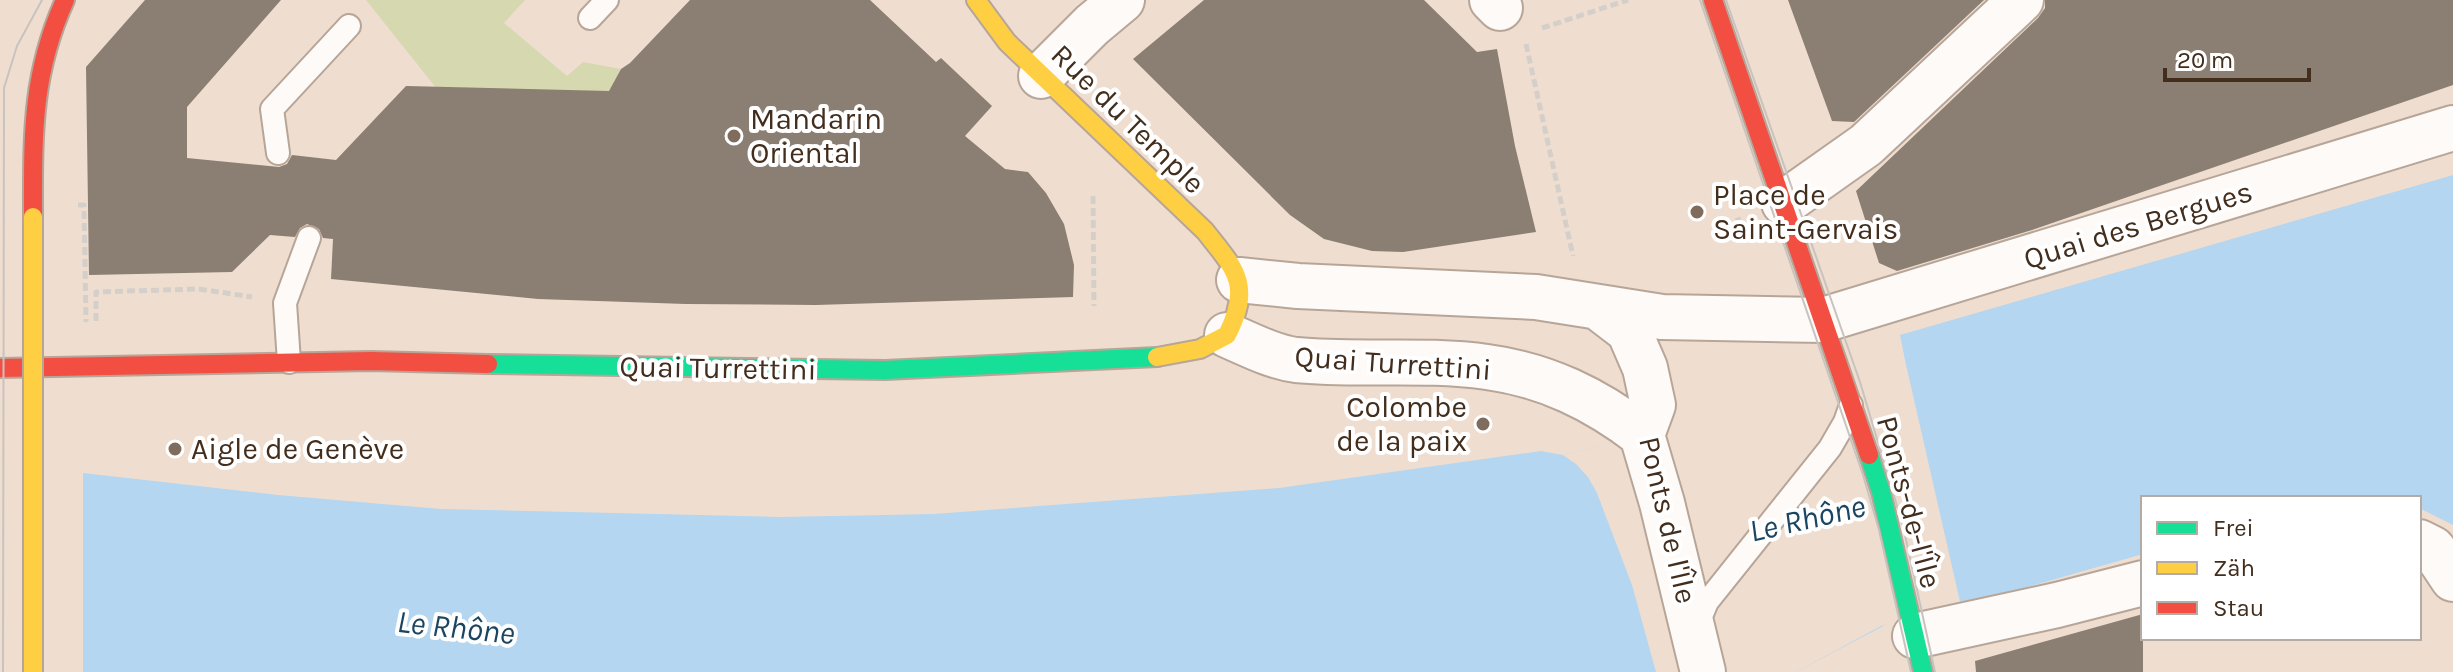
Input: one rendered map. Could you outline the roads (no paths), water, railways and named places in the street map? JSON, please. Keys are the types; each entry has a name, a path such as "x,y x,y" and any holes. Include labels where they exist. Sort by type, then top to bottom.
{"street":[{"path":"33,672 36,88 40,59 65,0"},
{"name":"Rue du Temple","path":"976,0 1007,42 1205,231 1233,266 1239,280"},
{"path":"1041,76 1122,0"},
{"path":"1713,0 1765,210 1823,320 1850,393"},
{"path":"1765,210 1866,145 2021,0"},
{"name":"Quai des Bergues","path":"1823,320 2453,128"},
{"path":"1227,335 1238,306 1239,280 1298,286 1536,297 1662,317 1823,320"},
{"name":"Ponts de l'Île","path":"1587,306 1629,331 1645,368 1653,405 1642,435 1699,652"},
{"name":"Quai Turrettini","path":"0,368 289,362 885,370 1154,357 1200,349 1227,335 1293,360 1442,363 1488,367 1528,376 1578,393 1615,414 1642,435"},
{"name":"Ponts-de-l'Île","path":"1850,393 1881,492 1916,642"},
{"path":"2421,543 2433,549 2453,579"},
{"path":"1916,642 2141,584"}],"lane":[{"path":"590,18 607,0"},
{"path":"278,153 272,109 349,26"},
{"path":"289,362 285,303 309,238"},
{"name":"Ponts de l'Île","path":"1699,652 1707,602 1830,448 1845,422 1850,393"}],"water":[{"name":"Le Rhône","path":"2453,175 2453,525 2421,509 2421,496 2141,496 2141,555 1961,606 1889,623 1796,672 0,672 0,471 83,473 441,509 781,517 934,514 1279,488 1541,451 1563,455 1907,370 1900,335"}],"tram line":[{"path":"3,672 4,88 17,46 42,0"},
{"path":"1700,0 1863,475 1879,530 1911,672"},
{"path":"1726,0 1860,382 1903,526 1935,672"}],"place":[{"name":"Mandarin Oriental","path":"734,136"},
{"name":"Place de Saint-Gervais","path":"1697,212"},
{"name":"Colombe de la paix","path":"1483,424"},
{"name":"Aigle de Genève","path":"175,449"}]}
